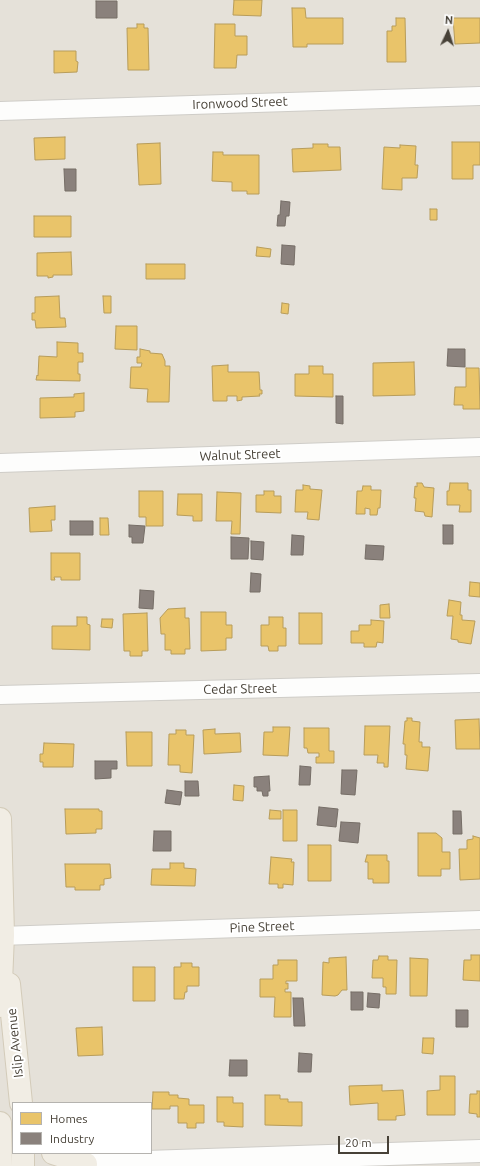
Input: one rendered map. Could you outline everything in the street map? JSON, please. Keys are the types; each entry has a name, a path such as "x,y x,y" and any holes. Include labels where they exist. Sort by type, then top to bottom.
{"main road":[{"name":"Islip Avenue","path":"0,819 2,936 0,1006"},
{"name":"Islip Avenue","path":"2,936 21,1102"},
{"path":"0,1124 1,1166"},
{"path":"23,1154 23,1166"},
{"path":"56,1154 84,1165"}],"street":[{"name":"Ironwood Street","path":"0,111 480,96"},
{"name":"Walnut Street","path":"0,463 480,447"},
{"name":"Cedar Street","path":"0,695 480,683"},
{"name":"Pine Street","path":"2,936 480,920"},
{"path":"84,1165 480,1151"}],"shaded area":[{"path":"0,0 480,0 480,1166 0,1166"}],"building: Homes":[{"path":"234,0 262,0 261,16 233,15"},
{"path":"292,8 305,8 306,18 343,18 343,44 307,44 307,47 293,47"},
{"path":"396,18 405,18 406,62 387,62 387,31 392,31 392,26 396,26"},
{"path":"453,18 480,18 480,43 455,44"},
{"path":"137,24 144,24 144,28 148,28 149,70 128,70 127,28 137,28"},
{"path":"215,24 235,24 235,36 247,36 247,55 237,55 236,68 214,68"},
{"path":"54,51 76,51 76,61 78,62 77,72 54,73"},
{"path":"65,137 65,159 35,160 34,138"},
{"path":"452,142 480,142 480,165 473,165 473,179 452,179"},
{"path":"160,143 161,184 139,185 137,144"},
{"path":"313,144 328,144 328,147 340,147 341,170 293,172 292,149 313,148"},
{"path":"400,145 416,146 415,165 418,165 417,178 402,178 402,190 382,189 384,147 400,148"},
{"path":"213,152 223,152 223,155 259,155 259,194 247,194 247,191 232,191 232,182 212,181"},
{"path":"430,209 437,209 437,220 430,220"},
{"path":"34,216 71,216 71,237 34,237"},
{"path":"257,247 271,249 270,257 256,256"},
{"path":"71,252 72,275 53,275 53,277 48,278 48,276 37,276 37,253"},
{"path":"146,264 185,264 185,279 146,279"},
{"path":"59,296 60,318 65,318 66,327 36,328 35,320 32,320 32,313 35,313 35,297"},
{"path":"103,296 111,296 111,313 104,313"},
{"path":"282,303 289,304 288,314 281,313"},
{"path":"116,326 137,326 137,350 115,349"},
{"path":"57,342 78,343 78,353 83,353 83,362 78,362 78,374 80,374 80,381 36,380 37,375 38,376 39,356 57,357"},
{"path":"140,349 150,351 150,353 162,354 165,361 165,366 170,366 169,402 147,402 148,389 130,388 131,367 141,367 142,363 137,363 137,357 140,357"},
{"path":"414,362 415,395 373,396 373,363"},
{"path":"228,365 228,372 259,372 260,390 262,390 262,394 259,394 260,396 242,397 242,400 237,401 237,396 227,396 227,401 213,401 212,366"},
{"path":"309,366 323,366 323,374 333,374 333,397 295,396 295,374 309,374"},
{"path":"466,368 479,368 480,409 463,409 463,405 454,405 455,387 466,387"},
{"path":"84,393 84,411 75,412 75,417 40,418 40,398 74,397 74,394"},
{"path":"417,483 422,483 424,487 434,488 432,517 425,516 424,512 415,511 416,498 414,498 415,486 417,487"},
{"path":"450,483 468,483 468,490 471,490 471,512 459,512 460,505 447,505 447,491 449,491"},
{"path":"303,485 310,486 310,489 322,490 319,520 307,519 308,512 295,512 296,490 303,490"},
{"path":"363,486 371,486 371,490 381,490 380,508 378,508 377,515 370,515 370,509 365,508 365,514 356,514 357,491 362,491"},
{"path":"139,491 163,491 163,526 146,526 146,517 139,517"},
{"path":"264,491 274,491 274,496 281,496 281,513 256,512 256,495 264,495"},
{"path":"217,492 241,493 240,534 231,534 232,521 216,521"},
{"path":"178,494 202,494 202,521 193,521 193,516 177,515"},
{"path":"55,506 55,520 51,520 52,531 30,532 29,508"},
{"path":"100,518 108,518 109,535 100,535"},
{"path":"51,553 80,553 80,580 61,580 61,577 54,577 55,580 51,580"},
{"path":"470,582 480,583 480,597 469,596"},
{"path":"449,600 461,602 460,615 462,615 462,620 475,621 471,644 458,642 458,640 451,639 453,616 447,616"},
{"path":"389,604 390,618 380,618 380,605"},
{"path":"185,608 185,618 189,618 190,649 185,649 185,654 171,654 171,650 165,650 165,634 161,634 160,618 168,609"},
{"path":"201,612 226,612 226,625 232,625 232,638 226,638 226,650 201,651"},
{"path":"147,613 148,651 142,651 142,656 130,656 130,651 124,651 123,614"},
{"path":"299,613 322,613 322,644 299,644"},
{"path":"77,617 87,617 87,624 90,625 90,650 52,649 52,626 77,626"},
{"path":"269,617 283,617 283,628 286,628 286,646 278,646 278,651 269,651 268,646 261,646 261,625 269,625"},
{"path":"102,619 113,619 112,628 101,627"},
{"path":"371,620 384,621 383,643 377,642 376,647 364,647 364,643 351,643 351,631 359,631 359,625 371,625"},
{"path":"407,718 412,718 412,721 420,722 419,742 422,742 422,747 430,747 428,771 406,769 407,755 405,755 405,744 403,744 405,721 407,721"},
{"path":"479,719 480,749 456,749 455,720"},
{"path":"365,726 390,726 388,767 384,767 384,763 377,763 378,755 364,755"},
{"path":"273,727 290,727 288,756 263,755 264,732 273,732"},
{"path":"304,728 329,728 329,751 334,751 334,763 316,763 316,757 319,757 319,753 308,753 307,748 304,748"},
{"path":"215,729 215,734 240,733 241,752 204,754 203,730"},
{"path":"176,730 186,730 186,735 194,735 192,773 180,772 180,765 168,765 169,734 176,734"},
{"path":"126,732 152,732 152,766 127,766"},
{"path":"44,743 74,744 73,767 43,767 43,762 40,762 40,754 43,754"},
{"path":"234,785 244,786 243,801 233,800"},
{"path":"65,809 99,809 99,811 102,811 102,829 96,829 96,833 66,834"},
{"path":"270,810 281,811 281,819 269,819"},
{"path":"283,810 297,810 297,841 283,841"},
{"path":"418,833 436,833 442,838 442,852 450,852 450,869 441,869 441,876 418,876"},
{"path":"473,836 480,838 480,879 460,880 459,849 467,849 467,840 473,839"},
{"path":"308,845 331,845 331,881 308,881"},
{"path":"367,855 387,855 387,861 389,861 389,883 373,883 373,879 368,879 368,862 365,862"},
{"path":"271,857 292,859 291,862 294,862 293,885 283,884 283,888 278,888 278,884 269,884"},
{"path":"170,863 184,863 184,868 196,869 195,886 151,885 152,869 170,869"},
{"path":"65,864 110,864 111,878 104,879 104,885 100,885 100,890 75,890 75,887 66,887"},
{"path":"471,955 480,955 480,981 463,980 464,960 471,960"},
{"path":"379,956 388,956 388,960 397,960 396,994 386,994 386,987 383,987 383,978 372,978 373,960 378,960"},
{"path":"346,957 347,990 342,990 335,996 322,995 323,962 329,963 329,958"},
{"path":"410,958 428,959 427,996 410,996"},
{"path":"278,960 297,960 297,981 286,981 286,984 288,983 288,989 285,989 285,992 291,992 291,1017 274,1017 275,997 260,997 260,979 273,979 273,965 278,965"},
{"path":"181,963 192,963 192,967 199,967 199,986 187,986 187,992 185,992 184,999 174,999 174,967 181,967"},
{"path":"133,967 155,967 155,1001 133,1001"},
{"path":"102,1027 103,1055 78,1056 76,1028"},
{"path":"423,1038 434,1038 433,1054 422,1053"},
{"path":"440,1076 455,1076 455,1115 427,1115 427,1091 440,1090"},
{"path":"382,1085 382,1091 403,1090 405,1115 396,1116 396,1120 378,1120 378,1103 350,1105 349,1086"},
{"path":"477,1091 480,1091 480,1117 477,1117 477,1114 469,1113 470,1094 477,1094"},
{"path":"153,1092 169,1092 169,1095 178,1095 178,1098 189,1099 189,1105 204,1105 204,1123 196,1123 196,1128 187,1128 187,1123 178,1123 178,1106 170,1106 170,1109 152,1109"},
{"path":"265,1095 280,1095 280,1099 288,1099 288,1102 302,1102 302,1126 265,1125"},
{"path":"217,1097 233,1097 233,1103 243,1103 243,1127 224,1126 224,1122 217,1122"}],"building: Industry":[{"path":"96,1 117,1 117,18 96,18"},
{"path":"64,169 76,169 76,191 65,191"},
{"path":"281,201 290,202 289,216 286,216 285,226 277,226 278,215 280,215"},
{"path":"282,245 295,246 294,265 281,264"},
{"path":"448,349 465,349 465,367 447,366"},
{"path":"336,396 343,396 343,424 336,423"},
{"path":"70,521 93,521 93,535 70,535"},
{"path":"129,525 145,526 143,543 132,543 132,537 129,537"},
{"path":"443,525 453,525 453,544 443,544"},
{"path":"292,535 304,536 303,555 291,555"},
{"path":"231,537 249,538 248,559 231,559"},
{"path":"251,541 264,542 263,560 251,559"},
{"path":"366,545 384,546 383,560 365,559"},
{"path":"251,573 261,574 260,592 250,592"},
{"path":"140,590 154,591 153,609 139,608"},
{"path":"95,761 117,761 117,769 111,769 111,778 95,779"},
{"path":"300,766 311,767 310,785 299,785"},
{"path":"342,770 357,770 355,795 341,794"},
{"path":"269,776 270,791 268,791 268,796 263,796 262,791 257,791 257,787 254,787 254,777"},
{"path":"185,781 198,781 199,796 185,796"},
{"path":"167,790 182,792 180,805 165,803"},
{"path":"319,807 338,809 336,827 317,825"},
{"path":"453,811 461,811 462,834 453,834"},
{"path":"341,822 360,823 358,843 339,841"},
{"path":"154,831 171,831 171,851 153,851"},
{"path":"351,992 363,992 363,1010 351,1010"},
{"path":"368,993 380,994 379,1008 367,1007"},
{"path":"293,998 303,998 305,1026 294,1026"},
{"path":"456,1010 468,1010 468,1027 456,1027"},
{"path":"299,1053 312,1054 311,1072 298,1072"},
{"path":"230,1060 247,1060 247,1076 229,1076"}]}
